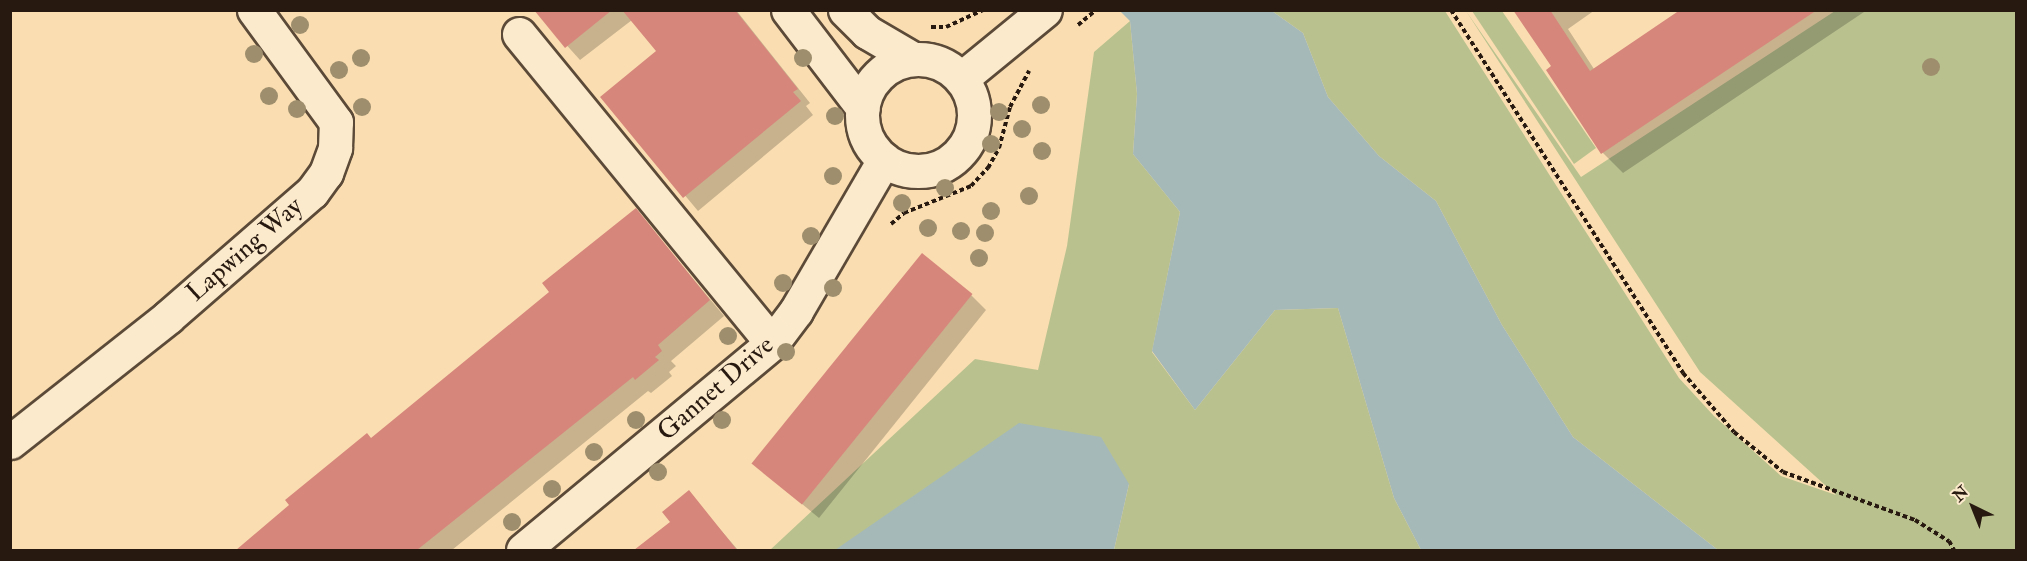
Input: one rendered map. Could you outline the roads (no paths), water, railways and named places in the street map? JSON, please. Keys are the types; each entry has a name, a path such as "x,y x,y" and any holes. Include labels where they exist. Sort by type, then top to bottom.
{"street":[{"name":"Lapwing Way","path":"10,442 168,317 312,192 326,173 335,148 336,122 254,10"},
{"path":"788,10 863,108 871,145 884,160 915,171 930,170 958,154 968,142 974,118 971,95 962,78 932,61 913,59 895,64 879,75 868,90 863,108"},
{"path":"844,10 867,32 913,59"},
{"path":"962,78 1044,10"},
{"path":"519,34 772,343"},
{"name":"Gannet Drive","path":"524,550 772,343 796,311 884,160"}]}
